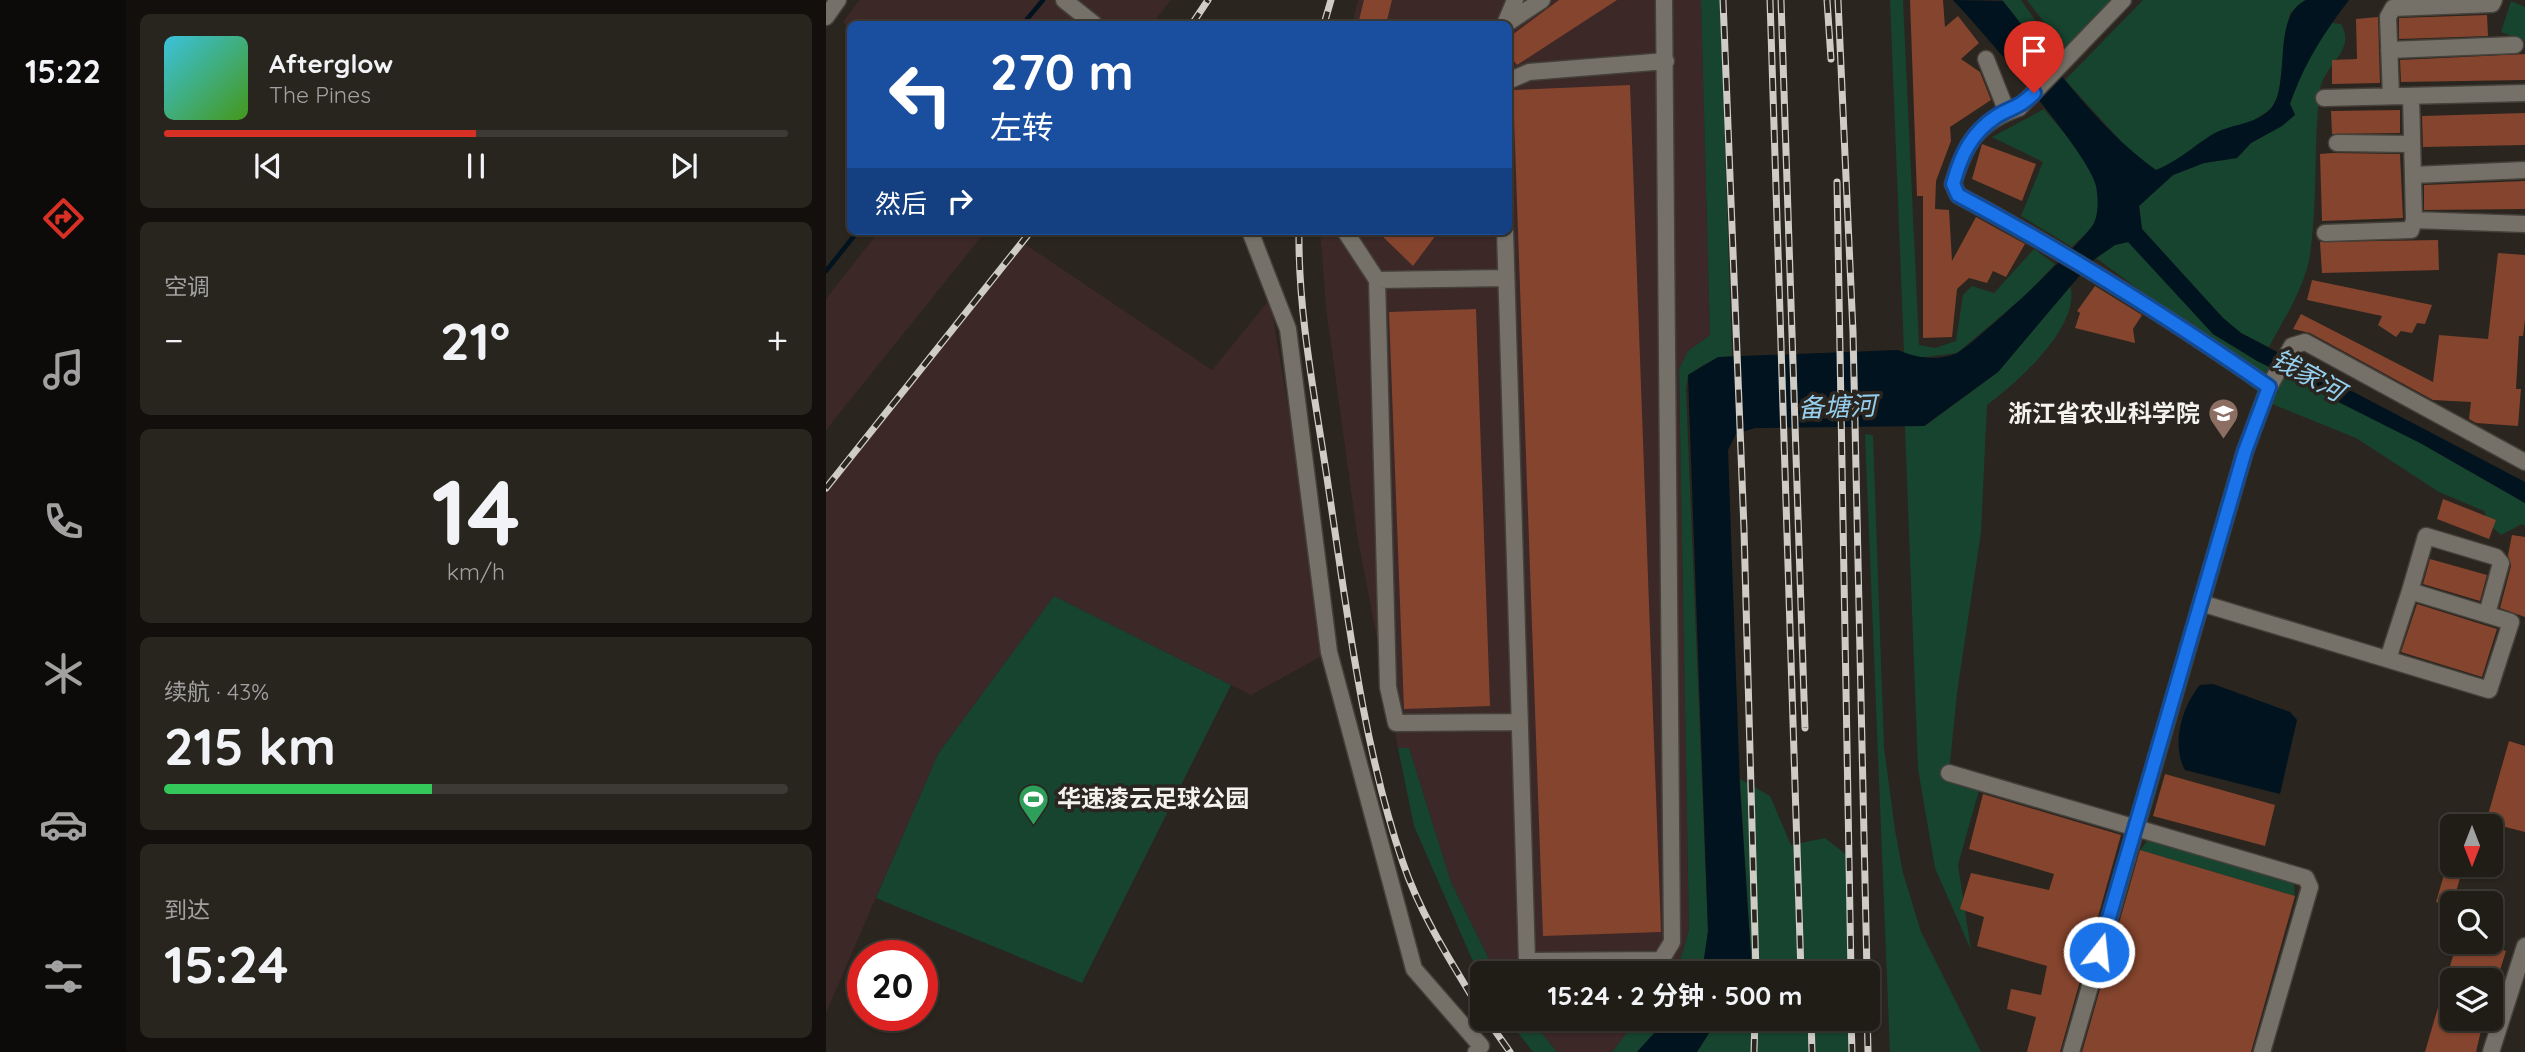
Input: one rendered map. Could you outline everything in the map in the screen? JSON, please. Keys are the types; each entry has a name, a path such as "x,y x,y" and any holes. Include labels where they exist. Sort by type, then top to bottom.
{"street":[{"path":"826,17 838,0"},
{"path":"1064,0 1090,21"},
{"path":"1507,21 1515,0"},
{"path":"1510,21 1542,0"},
{"path":"1505,235 1527,961 1661,960 1672,942 1664,0"},
{"path":"2123,0 2064,64 2013,110 1998,115 1966,143 1953,184 1958,195 2054,246 2098,273 2176,322 2269,387"},
{"path":"2391,96 2388,18 2393,8 2492,4 2494,0"},
{"path":"2389,50 2515,45"},
{"path":"1986,59 2013,110"},
{"path":"1512,79 1529,72 1666,61"},
{"path":"2323,98 2525,93"},
{"path":"2325,233 2411,230 2414,220 2411,96"},
{"path":"2337,143 2412,144"},
{"path":"2413,176 2525,170"},
{"path":"2414,220 2525,224"},
{"path":"1252,235 1287,328 1329,652 1414,969 1481,1045 1476,1052"},
{"path":"1348,235 1377,280 1388,687 1396,723 1520,722"},
{"path":"1377,280 1506,278"},
{"path":"2071,1052 2245,451 2269,387 2292,346 2305,342 2525,462"},
{"path":"2388,659 2426,536 2496,557 2501,563 2487,614"},
{"path":"2201,603 2489,690 2511,622 2410,591"},
{"path":"1949,773 2306,877 2310,887 2262,1052"},
{"path":"2491,1052 2525,946"}],"shaded area":[{"path":"859,0 1171,0 1154,21 847,21 847,25 843,22"},
{"path":"1358,0 1701,0 1710,335 1688,351 1679,369 1689,930 1680,961 1490,961 1451,882 1409,748 1398,748 1357,535 1326,308 1320,235 1512,235 1512,21 1353,21"},
{"path":"876,235 983,235 826,430 826,299"},
{"path":"1022,242 1212,370 1270,299 1329,652 1251,695 1054,596 938,754 858,940 847,940 847,964 826,1013 826,487"},
{"path":"1540,1031 1629,1031 1612,1052 1557,1052"}],"green space":[{"path":"1701,0 1720,0 1732,356 1714,360 1688,375 1686,389 1708,931 1704,961 1680,961 1689,930 1679,369 1688,351 1710,335"},
{"path":"1890,0 1903,0 1919,345 1935,348 1956,341 1963,295 1972,286 1994,293 2034,249 2055,264 2027,294 1957,353 1917,358 1904,353"},
{"path":"2002,0 2021,0 2054,47 2049,59"},
{"path":"2027,0 2112,0 2064,49"},
{"path":"2143,0 2305,0 2290,13 2278,96 2272,108 2253,121 2211,135 2179,161 2156,170 2129,150 2065,80"},
{"path":"2511,1 2525,7 2525,41 2501,32"},
{"path":"2331,23 2341,24 2345,42 2322,81 2320,90 2310,255 2299,291 2269,347 2241,333 2223,318 2142,229 2139,206 2173,175 2204,163 2237,158 2251,143 2282,126 2295,114 2290,104 2304,66"},
{"path":"2044,109 2085,161 2098,192 2099,207 2094,223 2072,247 2021,216 2043,162 1992,137"},
{"path":"2129,242 2213,334 2270,367 2256,390 2182,337 2182,321 2096,258 2115,245"},
{"path":"2070,286 2071,301 2057,335 2014,383 1987,405 1981,532 1957,693 1949,773 1983,776 1958,865 1971,950 1935,868 1918,769 1905,426 1925,426 1998,372"},
{"path":"2285,375 2422,444 2525,503 2525,526 2522,524 2501,535 2489,524 2484,511 2439,492 2356,438 2272,404"},
{"path":"1865,434 1873,435 1884,747 1903,873 1921,932 1981,1052 1890,1052"},
{"name":"华速凌云足球公园","path":"1054,596 1231,685 1082,983 876,898 938,754"},
{"path":"1398,748 1409,748 1451,882 1490,961 1473,961 1414,826"},
{"path":"1740,779 1770,796 1791,845 1825,838 1848,856 1852,961 1750,961"},
{"path":"2154,839 2288,880 2294,885 2295,896 2140,850 2147,841"},
{"path":"1516,1031 1540,1031 1557,1052 1533,1052"},
{"path":"1629,1031 1656,1031 1637,1052 1612,1052"},
{"path":"1710,1031 1853,1031 1854,1052 1697,1052"}],"water":[{"path":"1953,0 2003,1 2093,112 2156,170 2218,132 2266,113 2277,96 2285,34 2295,8 2306,0 2349,0 2323,37 2301,76 2290,104 2295,115 2282,126 2251,143 2237,158 2204,163 2173,175 2139,206 2142,229 2223,318 2241,333 2525,482 2525,503 2422,444 2257,361 2213,334 2128,242 2115,245 2092,261 1998,372 1924,426 1755,428 1736,434 1728,450 1740,789 1751,957 1750,961 1704,961 1708,931 1688,375 1718,357 1898,350 1926,358 1955,354 2004,314 2087,233 2096,219 2098,204 2096,186 2089,170 2055,121"},
{"path":"2213,684 2290,712 2297,720 2280,794 2185,770 2179,749 2180,726 2188,704 2200,685"},
{"path":"1656,1031 1710,1031 1697,1052 1637,1052"}],"building":[{"path":"1364,0 1392,0 1387,21 1359,21"},
{"path":"1559,0 1617,0 1517,65 1512,58 1512,35"},
{"path":"1910,0 1943,0 1945,27 1958,16 1979,43 1961,59 1980,72 1991,100 1950,127 1951,141 1936,181 1935,209 1949,210 1952,261 1976,217 2025,244 2006,277 1993,271 1987,283 1969,278 1957,289 1952,337 1923,338 1923,196 1917,196"},
{"path":"2487,15 2488,36 2399,39 2399,18"},
{"path":"2378,17 2380,83 2332,84 2332,60 2357,59 2356,19"},
{"path":"2525,54 2525,80 2401,82 2400,60"},
{"path":"1630,85 1661,932 1543,936 1513,90"},
{"path":"2400,110 2400,133 2332,134 2331,111"},
{"path":"2525,113 2525,145 2423,147 2422,116"},
{"path":"1982,144 2036,164 2022,201 1972,179"},
{"path":"2320,154 2400,154 2403,218 2322,221"},
{"path":"2525,181 2525,209 2424,210 2424,185"},
{"path":"1381,235 1436,235 1413,266"},
{"path":"2438,240 2439,270 2322,273 2320,242"},
{"path":"2498,253 2525,255 2525,319 2523,336 2519,336 2516,389 2521,389 2518,426 2476,423 2469,419 2471,402 2433,400 2310,333 2293,329 2301,314 2433,382 2439,335 2488,339"},
{"path":"2312,280 2432,305 2425,324 2417,323 2412,333 2401,331 2396,337 2378,325 2382,316 2307,300"},
{"path":"2095,286 2142,315 2133,329 2135,343 2075,328 2080,313 2077,311"},
{"path":"1476,309 1490,706 1404,709 1389,312"},
{"path":"2443,499 2496,520 2489,539 2437,519"},
{"path":"2512,535 2525,537 2525,617 2500,608 2511,566 2508,555"},
{"path":"2430,559 2487,575 2480,601 2423,584"},
{"path":"2417,604 2497,629 2482,677 2401,652"},
{"path":"2509,741 2525,746 2525,832 2503,826 2503,814 2488,814"},
{"path":"2165,774 2275,805 2265,846 2153,816"},
{"path":"1983,794 2121,835 2060,1052 2027,1052 2036,1017 2007,1009 2011,989 2041,995 2047,966 1977,946 1984,917 1960,909 1971,873 2049,890 2054,874 1969,849"},
{"path":"2140,850 2295,896 2251,1052 2082,1052"},
{"path":"2443,877 2460,877 2456,891 2440,891 2440,903 2436,902"},
{"path":"2503,950 2506,951 2501,968 2449,968 2454,954 2503,954"},
{"path":"2440,1000 2440,1031 2481,1031 2476,1052 2425,1052"}],"waterway":[{"path":"1026,21 1043,0"},
{"path":"826,271 855,235"}],"railway":[{"path":"1194,21 1208,0"},
{"path":"1325,21 1331,0"},
{"path":"1723,0 1744,529 1756,961"},
{"path":"1770,0 1801,961"},
{"path":"1781,0 1805,728"},
{"path":"1827,0 1831,59"},
{"path":"1838,0 1853,332 1867,961"},
{"path":"1837,182 1851,961"},
{"path":"826,488 1028,235"},
{"path":"1299,235 1301,293 1308,355 1357,673 1376,770 1410,883 1438,940 1470,993"},
{"path":"1495,1031 1510,1052"},
{"path":"1754,1052 1755,1031"},
{"path":"1811,1031 1812,1052"},
{"path":"1851,1031 1852,1052"},
{"path":"1868,1031 1868,1052"}],"place":[{"name":"浙江省农业科学院","path":"2223,441"},
{"name":"华速凌云足球公园","path":"1034,826"}],"route":[{"path":"2034,93 2019,108 1998,115 1966,143 1953,184 1958,195 2054,246 2135,296 2269,387 2245,451 2099,952"}],"water label":[{"name":"钱家河","path":"2308,375"},
{"name":"备塘河","path":"1837,407"}]}
